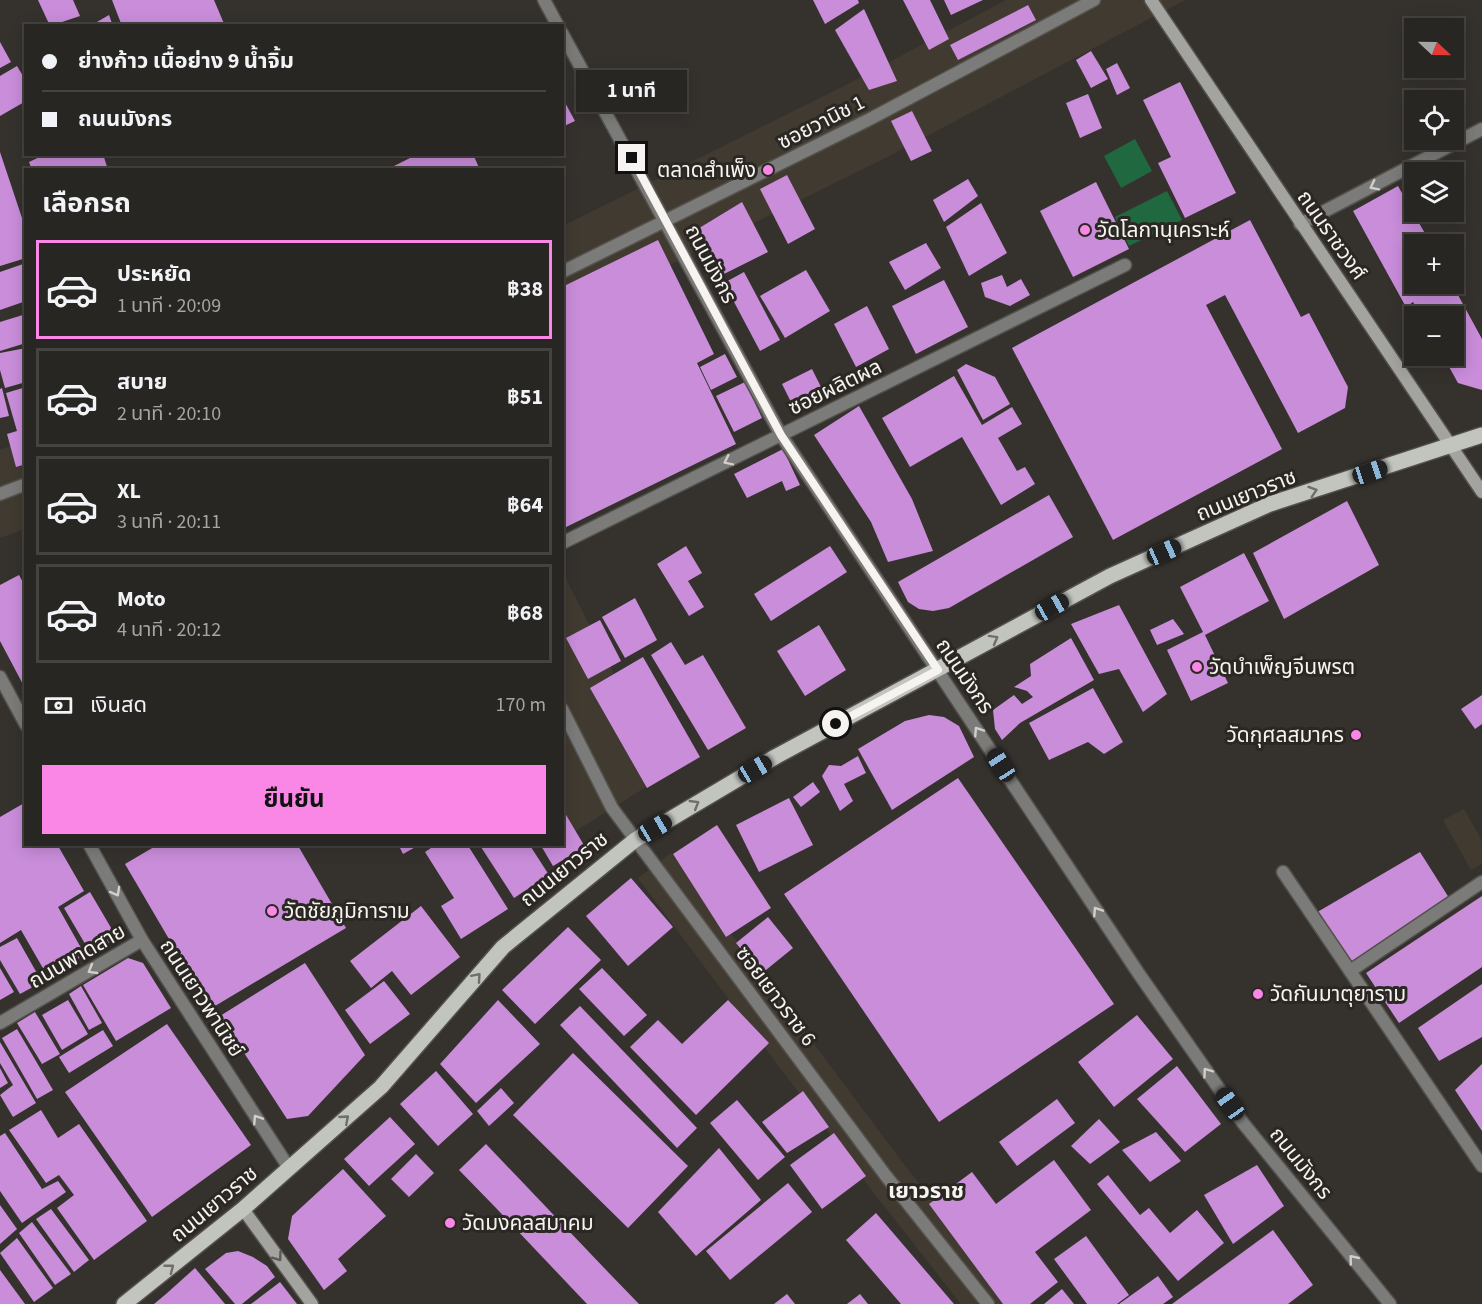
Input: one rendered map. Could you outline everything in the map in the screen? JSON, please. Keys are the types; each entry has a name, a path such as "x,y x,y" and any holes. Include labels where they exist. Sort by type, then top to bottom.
{"main road":[{"name":"ถนนเยาวราช","path":"124,1304 243,1209 381,1087 503,947 635,840 775,757 1110,576 1270,504 1482,435"}],"street":[{"path":"544,0 557,24"},
{"name":"ซอยวานิช 1","path":"564,271 870,119 1094,0"},
{"name":"ถนนราชวงศ์","path":"1151,0 1300,224 1452,444 1482,492"},
{"name":"ถนนมังกร","path":"564,37 781,435 1139,974 1243,1123 1390,1304"},
{"path":"1300,224 1482,129"},
{"name":"ซอยผลิตผล","path":"564,542 1125,265"},
{"path":"0,494 24,485"},
{"path":"0,677 24,721"},
{"name":"ซอยเยาวราช 6","path":"564,713 612,808 886,1176 988,1304"},
{"name":"ถนนเยาวพานิชย์","path":"90,846 142,940 289,1168"},
{"path":"1283,872 1482,1166"},
{"path":"1350,971 1482,882"},
{"name":"ถนนพาดสาย","path":"0,1023 142,940"},
{"path":"243,1209 312,1304"}],"shaded area":[{"name":"ตลาดสำเพ็ง","path":"1006,0 1185,0 889,156 564,318 564,226 852,82"},
{"path":"24,440 24,529 0,538 0,450"},
{"path":"564,575 665,775 564,838"},
{"path":"1464,809 1482,841 1482,864 1471,870 1443,820"},
{"path":"671,853 903,1163 1014,1304 961,1304 870,1188 638,878"}],"green space":[{"path":"1135,139 1152,171 1121,188 1104,156"},
{"path":"1167,191 1182,220 1129,246 1115,217"}],"building":[{"path":"38,0 73,0 80,16 49,24"},
{"path":"112,0 214,0 224,24 121,24"},
{"path":"813,0 858,0 859,3 825,24"},
{"path":"903,0 930,0 949,39 929,50"},
{"path":"944,0 983,0 951,15"},
{"path":"1028,5 1036,20 958,60 950,45"},
{"path":"864,9 897,81 869,90 835,30"},
{"path":"109,15 112,24 93,24"},
{"path":"0,42 11,62 0,68"},
{"path":"1091,51 1108,79 1091,88 1076,60"},
{"path":"1117,63 1130,88 1117,95 1106,69"},
{"path":"17,66 24,78 24,102 0,116 0,76"},
{"path":"1180,82 1236,193 1185,218 1158,163 1171,157 1143,100"},
{"path":"1088,94 1102,128 1080,138 1066,103"},
{"path":"564,101 575,121 564,126"},
{"path":"912,111 932,151 911,161 891,121"},
{"path":"0,152 24,224 24,259 0,266"},
{"path":"42,156 104,156 107,168 31,168 29,162"},
{"path":"414,156 474,156 479,168 390,168"},
{"path":"787,175 815,229 788,244 760,189"},
{"path":"968,179 978,196 944,222 933,200"},
{"name":"วัดโลกานุเคราะห์","path":"1096,182 1129,249 1073,277 1040,211"},
{"path":"1398,186 1404,197 1404,222 1418,222 1425,234 1404,234 1404,294 1457,294 1464,306 1415,306 1413,302 1405,306 1353,211"},
{"path":"742,202 768,252 718,277 696,230"},
{"path":"981,203 1007,253 969,276 946,227"},
{"path":"1250,220 1301,317 1309,313 1348,387 1345,408 1298,433 1225,295 1206,305 1282,449 1113,540 1012,348"},
{"path":"658,240 714,354 697,363 736,444 564,528 564,286"},
{"path":"926,243 941,268 905,290 889,262"},
{"path":"24,264 24,302 0,310 0,272"},
{"path":"806,270 830,311 785,338 760,296"},
{"path":"744,272 780,340 760,351 724,283"},
{"path":"1002,275 1007,287 1021,279 1030,295 1010,306 985,297 981,283"},
{"path":"944,280 968,327 916,354 892,306"},
{"path":"867,306 889,349 856,367 834,324"},
{"path":"1464,306 1482,339 1482,390 1458,383 1449,366 1464,366"},
{"path":"24,315 24,344 0,351 0,322"},
{"path":"24,348 24,383 5,388 0,370 0,353"},
{"path":"725,354 737,377 711,390 700,367"},
{"path":"966,364 995,377 1010,404 983,420 957,370"},
{"path":"812,369 826,397 796,412 782,384"},
{"path":"954,376 982,425 1012,407 1022,424 998,438 1017,471 1025,467 1035,484 1001,505 962,437 910,467 882,418"},
{"path":"745,382 762,418 734,432 716,396"},
{"path":"2,388 9,416 0,418 0,389"},
{"path":"24,388 24,465 16,467 7,434 17,431 6,393"},
{"path":"859,406 912,499 933,551 888,562 871,522 814,435"},
{"path":"783,449 800,485 786,491 782,481 747,498 734,474"},
{"path":"1049,495 1073,537 949,608 933,611 919,609 908,602 898,582"},
{"path":"1347,501 1379,565 1284,619 1253,553"},
{"path":"686,546 702,573 688,581 704,607 689,616 657,564"},
{"path":"830,546 847,572 771,621 754,594"},
{"path":"1244,553 1269,601 1205,635 1228,683 1191,701 1167,650 1203,632 1180,587"},
{"path":"19,575 24,584 24,686 0,641 0,585"},
{"path":"635,598 657,640 625,658 602,617"},
{"path":"1119,605 1167,694 1143,712 1119,669 1099,674 1071,624"},
{"path":"1173,619 1184,634 1157,645 1150,630"},
{"path":"600,620 621,661 588,679 566,638"},
{"path":"819,625 846,670 805,696 777,651"},
{"path":"1071,638 1094,680 1020,723 1002,740 995,729 993,710 1014,695 1022,704 1033,697 1027,691 1014,687 1031,676 1030,664"},
{"path":"671,642 685,665 703,655 746,728 708,750 651,655"},
{"path":"643,657 700,757 647,788 590,688"},
{"path":"1093,688 1123,742 1104,754 1088,742 1049,760 1029,723"},
{"path":"1482,695 1482,724 1475,729 1461,709"},
{"path":"929,715 944,717 959,726 974,757 892,810 858,749 905,721"},
{"path":"858,756 866,773 844,784 853,801 840,811 822,776 829,765 841,766"},
{"path":"958,778 1114,1004 939,1122 784,894"},
{"path":"813,782 820,792 801,807 793,797"},
{"path":"789,798 813,845 759,872 736,825"},
{"path":"24,803 24,846 58,846 84,891 58,907 85,955 48,977 21,930 0,943 0,817"},
{"path":"564,811 585,847 553,866 541,846 564,846"},
{"path":"717,825 771,908 726,937 673,854"},
{"name":"วัดชัยภูมิการาม","path":"156,846 298,846 346,928 210,1009 125,864"},
{"path":"399,846 417,846 403,854"},
{"path":"434,846 468,846 508,909 461,939 441,906 454,898 425,852"},
{"path":"480,846 530,846 549,875 514,898"},
{"path":"1420,852 1451,901 1352,962 1314,914"},
{"path":"631,878 673,927 628,966 586,916"},
{"path":"90,892 117,938 91,954 64,908"},
{"path":"1482,896 1482,967 1399,1023 1366,973"},
{"path":"421,906 460,957 411,995 392,971 371,988 350,961"},
{"path":"768,917 793,948 761,974 736,943"},
{"path":"568,927 601,960 535,1024 502,990"},
{"path":"17,938 42,982 20,994 0,960 0,947"},
{"path":"128,958 143,963 171,1008 116,1041 83,985"},
{"path":"305,963 365,1055 308,1116 287,1119 220,1016"},
{"path":"0,968 14,992 0,1000"},
{"path":"602,968 647,1015 624,1036 579,989"},
{"path":"384,981 410,1014 370,1044 345,1010"},
{"path":"1482,984 1482,1037 1439,1061 1418,1028"},
{"path":"81,986 102,1023 89,1030 69,994"},
{"path":"68,1000 88,1034 62,1050 42,1015"},
{"path":"498,1000 540,1044 476,1103 440,1064"},
{"path":"728,1000 769,1043 696,1115 630,1047 658,1020 682,1044"},
{"path":"580,1006 697,1128 677,1148 560,1025"},
{"path":"35,1012 60,1054 42,1064 17,1023"},
{"path":"1137,1015 1173,1059 1114,1107 1078,1062"},
{"path":"167,1024 251,1145 152,1217 65,1092"},
{"path":"17,1029 53,1090 37,1099 2,1038"},
{"path":"103,1030 113,1046 69,1073 59,1057"},
{"path":"0,1042 36,1103 13,1117 0,1095 13,1085 0,1063"},
{"path":"573,1053 688,1166 628,1228 513,1115"},
{"path":"1482,1064 1482,1131 1455,1090"},
{"path":"1177,1066 1221,1124 1185,1152 1137,1099"},
{"path":"0,1068 8,1083 0,1088"},
{"path":"436,1071 473,1114 438,1146 400,1104"},
{"path":"501,1088 514,1103 489,1126 477,1111"},
{"path":"803,1091 829,1127 787,1153 762,1122"},
{"path":"1057,1099 1075,1123 1017,1166 999,1142"},
{"path":"737,1100 785,1157 758,1180 710,1123"},
{"path":"41,1110 58,1138 79,1124 147,1221 94,1260 57,1208 74,1195 59,1175 46,1183 9,1130"},
{"path":"390,1117 415,1144 369,1186 344,1159"},
{"path":"1099,1119 1120,1142 1090,1164 1071,1146"},
{"path":"1156,1132 1181,1161 1150,1182 1122,1150"},
{"path":"5,1133 42,1189 58,1181 66,1192 22,1223 0,1191 0,1136"},
{"path":"834,1133 866,1176 822,1209 790,1165"},
{"path":"486,1144 639,1304 587,1304 459,1170"},
{"path":"719,1148 761,1200 696,1256 658,1212"},
{"path":"416,1154 434,1173 409,1197 391,1179"},
{"path":"1054,1160 1091,1210 1035,1252 1058,1282 1030,1304 1003,1304 929,1204 972,1172 996,1204"},
{"path":"1257,1165 1284,1206 1233,1244 1204,1195"},
{"path":"343,1169 386,1216 338,1259 347,1271 324,1290 288,1239 292,1216"},
{"path":"1108,1175 1140,1215 1149,1208 1170,1233 1197,1210 1224,1243 1178,1281 1097,1184"},
{"path":"788,1183 812,1212 730,1280 706,1251"},
{"path":"0,1205 17,1229 0,1244"},
{"path":"51,1209 89,1260 74,1272 36,1219"},
{"path":"876,1213 954,1304 901,1304 846,1240"},
{"path":"32,1222 71,1274 55,1285 19,1233"},
{"path":"1273,1230 1313,1285 1288,1304 1172,1304"},
{"path":"1086,1236 1129,1295 1117,1304 1087,1304 1054,1259"},
{"path":"17,1238 53,1288 34,1302 0,1253"},
{"path":"238,1251 267,1266 275,1277 242,1304 235,1304 205,1269 226,1253"},
{"path":"195,1268 225,1304 154,1304 166,1294"},
{"path":"0,1270 25,1304 0,1304"},
{"path":"1158,1276 1173,1297 1163,1304 1119,1304"},
{"path":"280,1282 297,1304 251,1304"},
{"path":"1062,1289 1074,1304 1044,1304"},
{"path":"787,1294 795,1304 774,1304"},
{"path":"860,1294 868,1304 847,1304"}],"place":[{"name":"ตลาดสำเพ็ง","path":"768,170"},
{"name":"วัดโลกานุเคราะห์","path":"1085,230"},
{"name":"วัดบำเพ็ญจีนพรต","path":"1197,667"},
{"name":"วัดกุศลสมาคร","path":"1356,735"},
{"name":"วัดชัยภูมิการาม","path":"272,911"},
{"name":"วัดกันมาตุยาราม","path":"1258,994"},
{"name":"วัดมงคลสมาคม","path":"450,1223"}],"district":[{"name":"เยาวราช","path":"926,1190"}],"route":[{"path":"632,158 781,435 938,670 836,724"}]}
